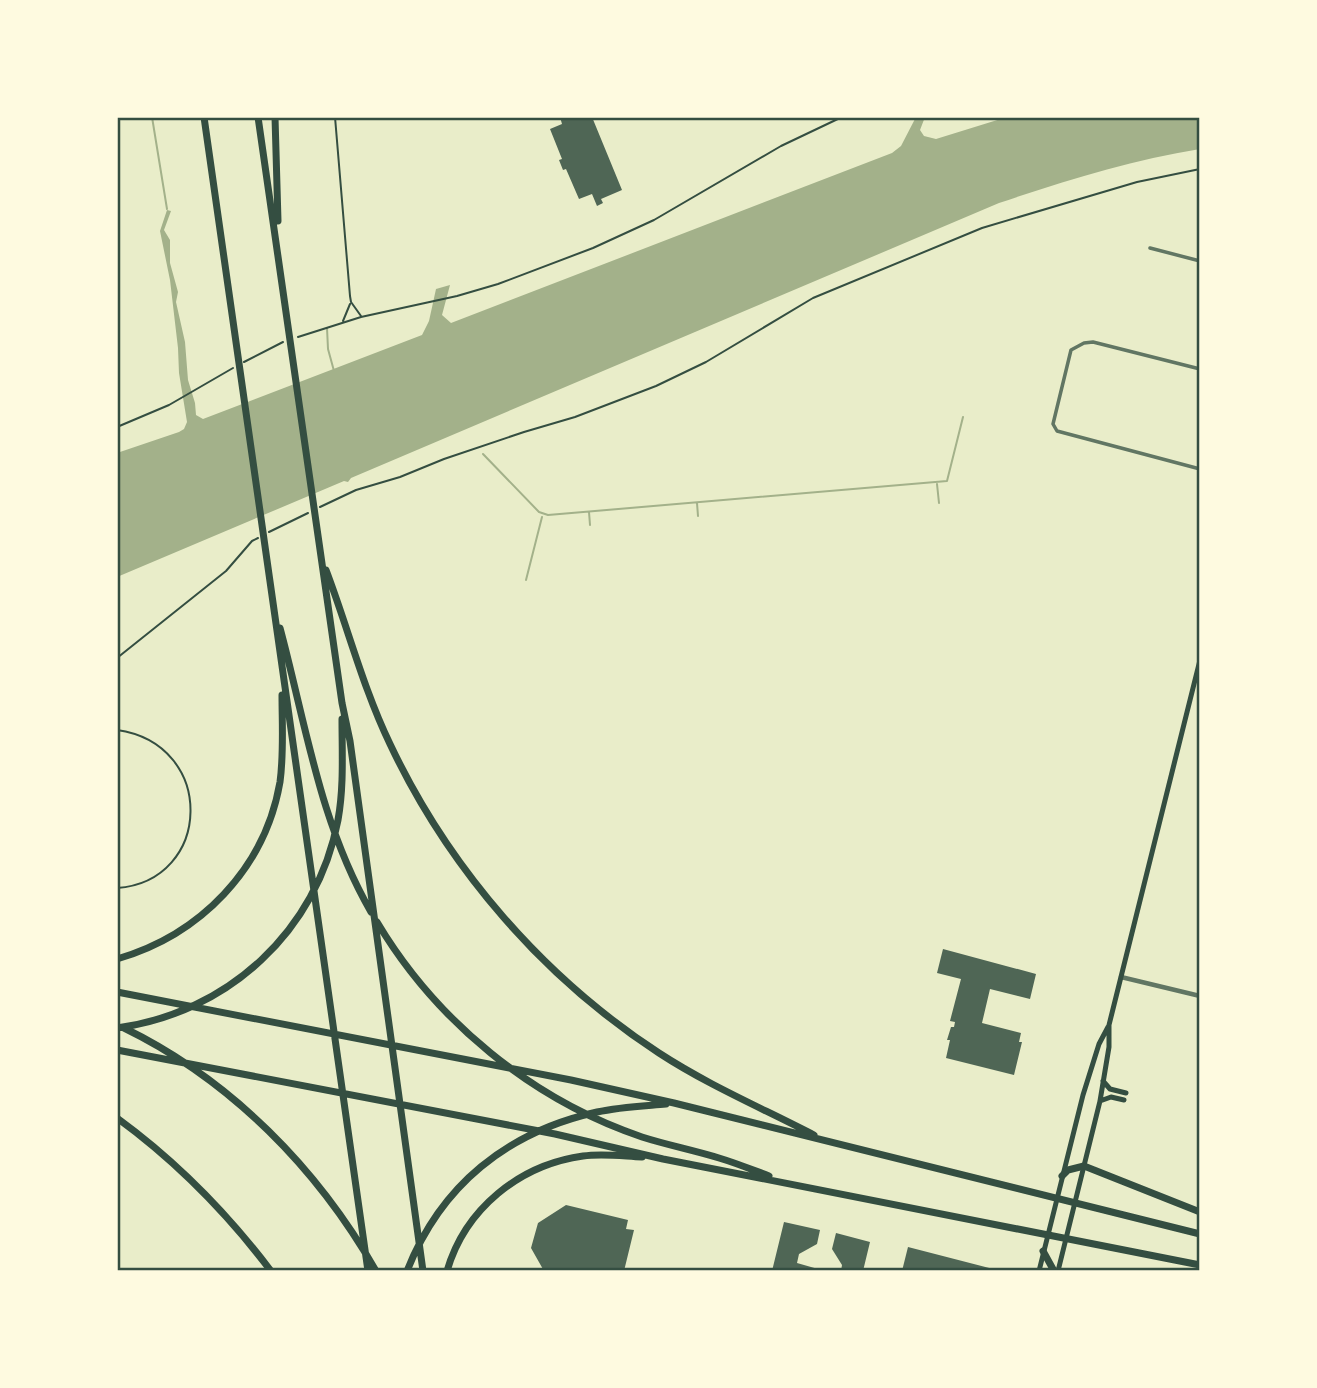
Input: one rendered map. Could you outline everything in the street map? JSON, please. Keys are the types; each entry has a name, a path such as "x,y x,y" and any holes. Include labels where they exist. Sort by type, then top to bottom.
{"highway":[{"path":"204,117 368,1271"},
{"path":"258,117 342,703 350,741 423,1271"},
{"path":"275,117 278,253"},
{"path":"321,557 363,681 401,766 447,843 512,927 577,990 644,1043 707,1082 824,1140"},
{"path":"272,597 300,702 316,778 331,827 352,877 368,906 390,944 419,982 460,1026 489,1051 522,1077 578,1109 641,1137 720,1158 790,1184"},
{"path":"117,960 165,940 196,921 236,882 254,852 270,818 279,783 282,759 282,670"},
{"path":"117,1027 164,1019 201,1004 238,981 271,952 296,921 319,881 335,829 341,784 342,703"},
{"path":"117,992 570,1080 674,1103 1200,1234"},
{"path":"117,1027 155,1045 200,1074 268,1131 322,1190 352,1231 376,1271"},
{"path":"117,1050 604,1144 663,1159 1200,1265"},
{"path":"407,1271 425,1233 456,1190 487,1162 522,1138 543,1128 598,1112 674,1103"},
{"path":"117,1118 196,1185 271,1271"},
{"path":"447,1271 460,1240 478,1213 501,1190 531,1172 555,1162 603,1154 663,1159"},
{"path":"1062,1176 1068,1170 1084,1166 1200,1212"},
{"path":"1043,1251 1056,1271"}],"main road":[{"path":"1038,1271 1090,1070 1109,1025 1200,660"},
{"path":"1056,1271 1100,1101 1109,1047 1109,1025"},
{"path":"1100,1101 1111,1097 1125,1097 1110,1089 1103,1081"}],"street":[{"path":"1150,248 1200,261"},
{"path":"1200,369 1093,342 1084,343 1072,350 1053,424 1057,431 1200,469"},
{"path":"1121,977 1200,996"}],"path":[{"path":"335,117 351,302 343,322"},
{"path":"117,426 173,403 282,343 343,322 457,296 524,275 624,234 689,200 781,146 842,117"},
{"path":"117,658 226,571 253,541 338,498 638,393 706,362 813,298 982,228 1137,182 1200,169"},
{"path":"351,302 361,317"},
{"path":"117,730 145,737 172,757 186,782 191,809 187,836 173,860 146,880 117,888"}],"shaded area":[{"path":"916,117 925,117 920,130 924,136 936,139 1007,117 1200,117 1200,149 1123,165 999,203 351,478 348,482 344,481 117,577 117,453 179,432 187,422 179,373 170,280 160,231 167,210 171,211 164,230 170,240 170,263 178,292 176,302 185,342 188,380 196,415 203,419 422,335 429,321 436,289 450,285 442,315 451,323 892,153 901,146"}],"building":[{"path":"560,117 592,117 622,190 601,199 603,203 597,206 592,194 579,199 566,169 563,170 559,160 562,159 550,129 562,124"},
{"path":"943,949 1036,974 1030,999 990,989 982,1023 1021,1033 1019,1042 1022,1042 1014,1075 946,1058 950,1040 947,1040 955,1022 950,1021 961,979 937,973"},
{"path":"566,1205 628,1220 626,1229 634,1230 624,1271 544,1271 531,1248 538,1223"},
{"path":"784,1222 820,1230 817,1244 799,1254 797,1263 825,1271 772,1271"},
{"path":"836,1233 870,1242 863,1271 841,1271 842,1265 832,1249"},
{"path":"908,1247 997,1270 902,1271"}],"waterway":[{"path":"152,117 167,209"},
{"path":"327,328 328,349 334,371"},
{"path":"483,454 539,512 548,515 947,481 963,417"},
{"path":"937,484 939,503"},
{"path":"697,503 698,516"},
{"path":"589,512 590,525"},
{"path":"526,580 542,517"}]}
